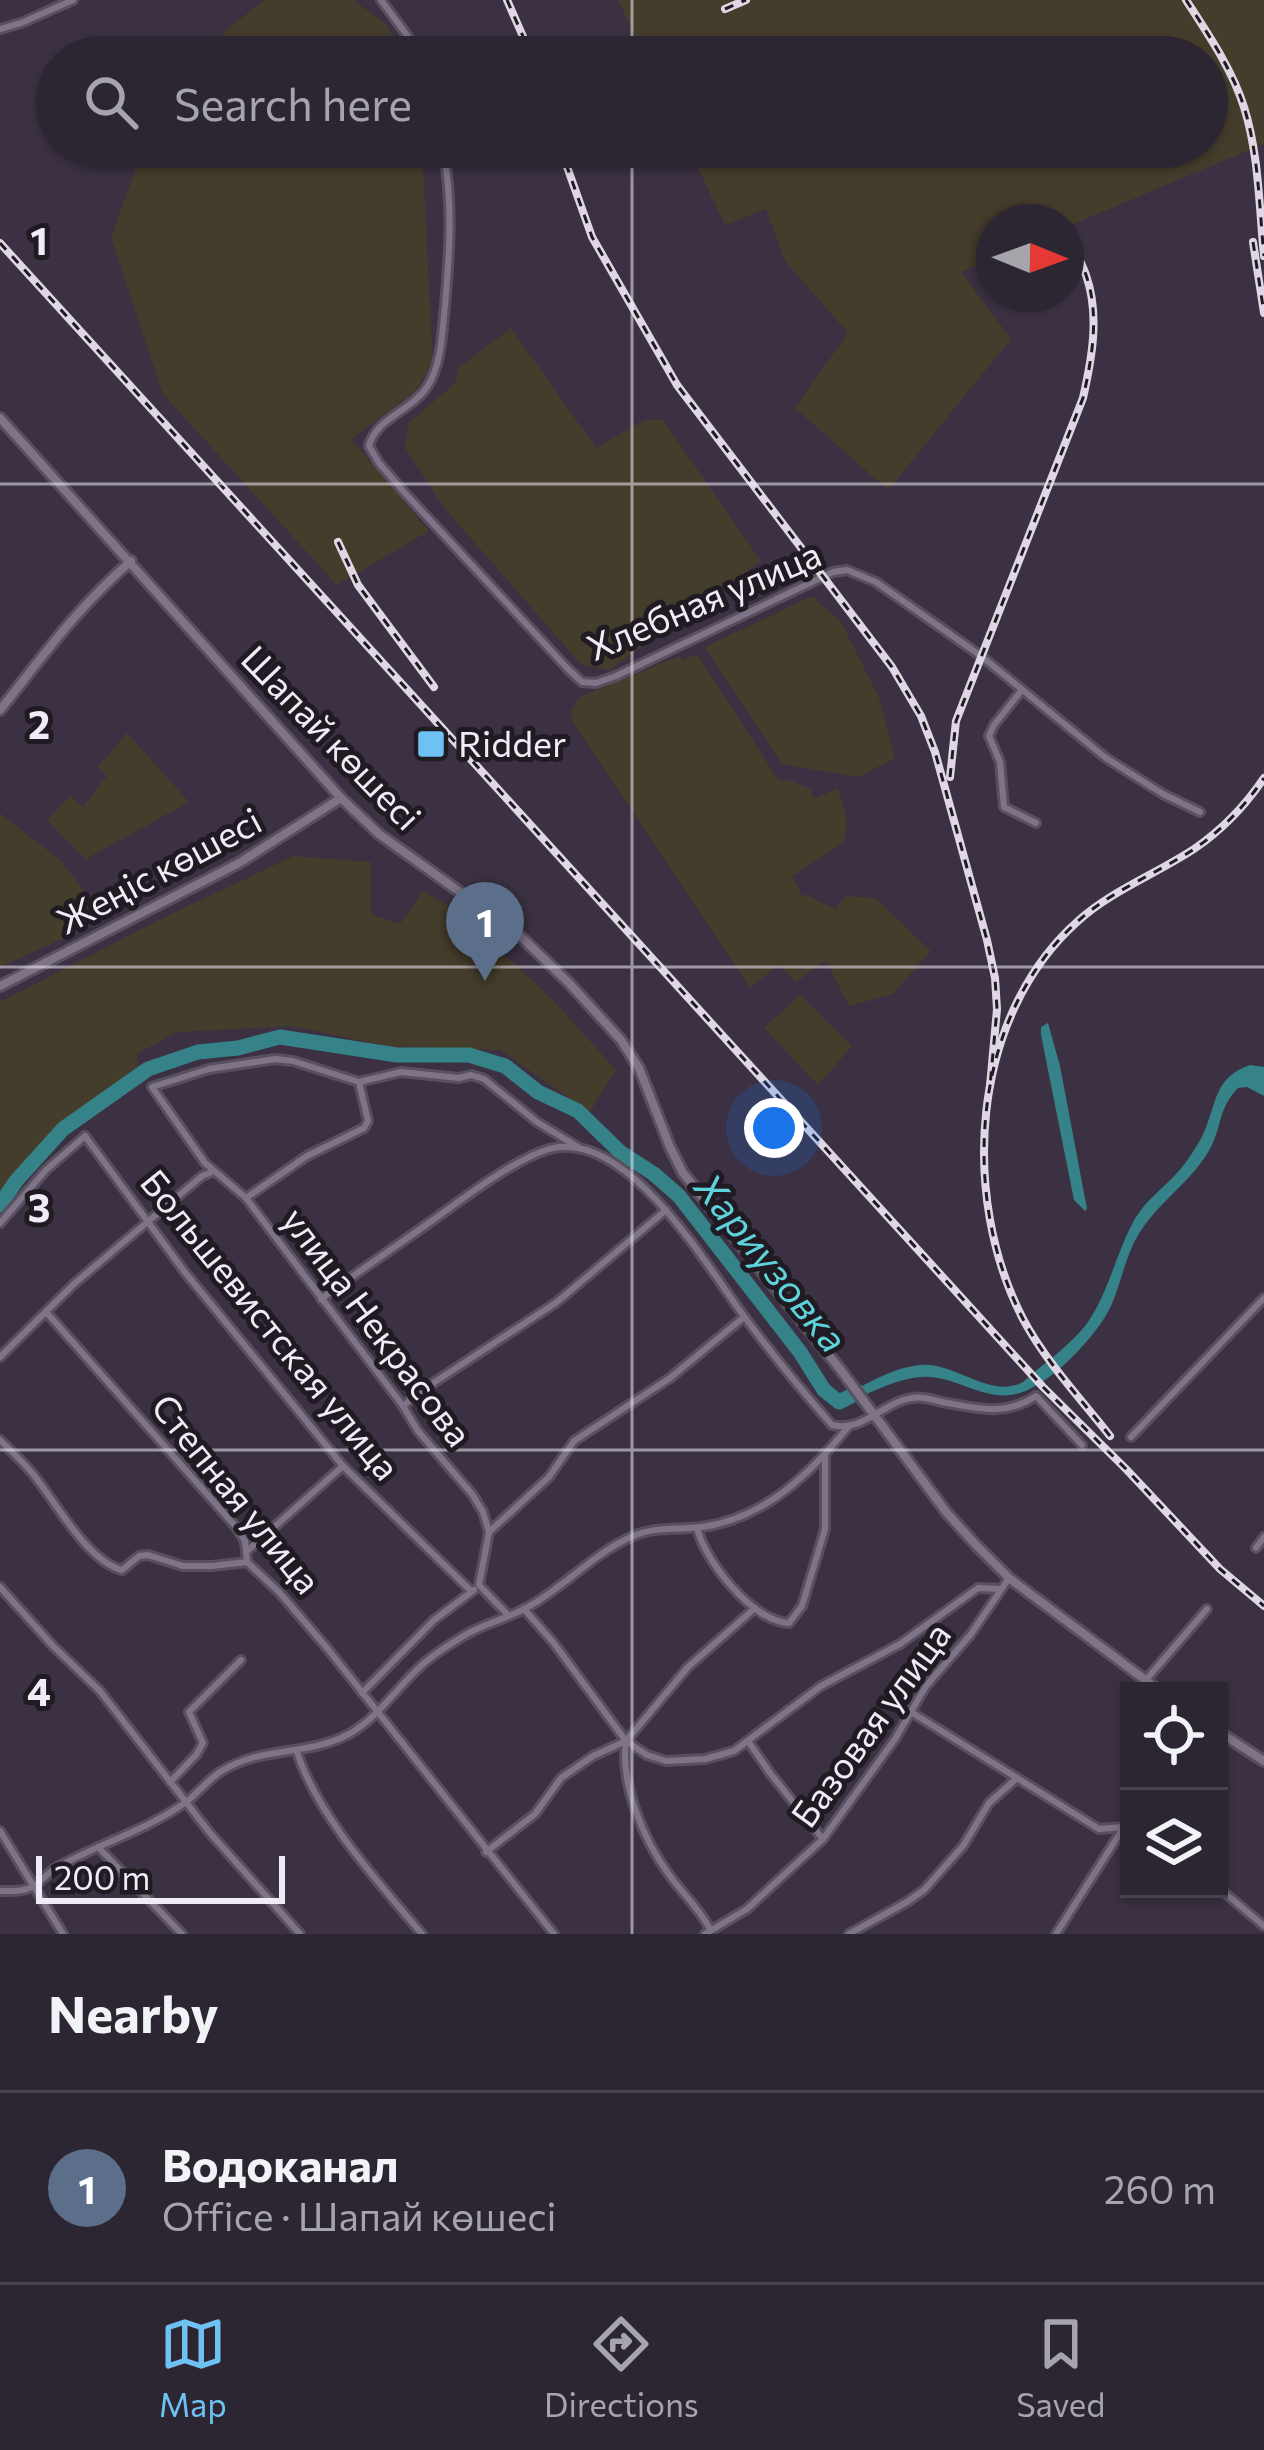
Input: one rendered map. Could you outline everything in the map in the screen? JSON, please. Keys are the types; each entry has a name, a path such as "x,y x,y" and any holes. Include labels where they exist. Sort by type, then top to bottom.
{"street":[{"path":"0,29 73,0"},
{"path":"381,0 409,36"},
{"name":"Хлебная улица","path":"445,168 452,228 438,364 409,407 372,434 370,446 415,505 582,682 596,683 833,572 847,570 876,582 981,656 1106,758 1200,812"},
{"name":"Шапай көшесі","path":"0,418 340,798 379,834 517,934 569,982 621,1040 639,1068 683,1173 840,1369 947,1513 1009,1578 1145,1681"},
{"path":"0,710 61,630 131,561"},
{"path":"1021,691 989,736 1000,762 1004,807 1036,823"},
{"name":"Жеңіс көшесі","path":"0,986 239,863 340,798"},
{"name":"улица Некрасова","path":"359,1082 275,1059 209,1069 152,1088 212,1172 246,1198 418,1431 472,1494 489,1532"},
{"path":"246,1198 307,1156 364,1128 368,1121 359,1082 400,1072 471,1075 484,1079 537,1122 639,1183 691,1240 744,1317 832,1425 848,1427 912,1397 989,1411 1010,1409 1036,1396 1082,1445"},
{"name":"Большевистская улица","path":"0,1223 46,1169 86,1136 184,1271 343,1466 475,1588"},
{"path":"321,1299 475,1189 545,1150 578,1147"},
{"path":"0,1358 75,1283 212,1172"},
{"path":"403,1406 556,1302 666,1210"},
{"path":"1131,1437 1264,1298"},
{"name":"Степная улица","path":"47,1313 236,1528 244,1541 247,1562 362,1693 554,1934"},
{"path":"362,1693 434,1620 475,1588 489,1532 549,1477 574,1442 670,1378 744,1317"},
{"path":"0,1891 34,1886 52,1870 186,1802 244,1760 270,1752 297,1752 353,1732 422,1665 465,1635 524,1610 630,1538 656,1528 697,1528 730,1521 782,1495 848,1427"},
{"path":"0,1440 33,1474 84,1542 114,1569 122,1570 139,1556 183,1566 247,1562"},
{"path":"697,1528 709,1560 755,1608 770,1619 789,1623 802,1606 825,1528 825,1455"},
{"path":"247,1552 343,1466"},
{"path":"1256,1548 1264,1537"},
{"name":"Базовая улица","path":"708,1932 747,1909 823,1839 895,1739 926,1686 971,1634 1009,1578"},
{"path":"0,1587 100,1691 211,1833 300,1934"},
{"path":"475,1588 508,1615"},
{"path":"524,1610 626,1742 666,1761 734,1751 821,1686 900,1644 978,1588 1001,1589"},
{"path":"486,1852 535,1814 561,1778 593,1756 626,1742 688,1666 755,1608"},
{"path":"1145,1681 1208,1609"},
{"path":"170,1782 203,1743 189,1712 242,1660"},
{"path":"911,1712 1100,1829 1120,1829"},
{"path":"1228,1738 1264,1761"},
{"path":"748,1741 823,1839"},
{"path":"626,1742 625,1777 641,1821 662,1864 702,1914 708,1932"},
{"path":"297,1752 305,1778 334,1822 422,1934"},
{"path":"850,1934 924,1890 964,1846 989,1803 1017,1778"},
{"path":"0,1831 63,1934"},
{"path":"1056,1934 1120,1838"},
{"path":"98,1847 182,1934"},
{"path":"1228,1896 1264,1926"}],"shaded area":[{"path":"265,0 353,0 385,23 393,36 222,36"},
{"path":"618,0 1264,0 1264,144 1228,159 1228,36 635,36"},
{"path":"136,168 423,168 433,362 415,392 351,439 429,531 337,585 163,394 111,237"},
{"path":"698,168 1207,168 1084,219 1084,204 976,204 976,266 961,272 976,292 976,312 991,312 1011,339 888,490 795,408 848,333 785,261 766,209 725,225"},
{"path":"511,328 596,448 645,420 663,420 761,561 609,670 581,664 446,510 405,448 409,423 455,383 458,368"},
{"path":"812,596 841,622 879,698 895,758 858,777 782,764 705,647"},
{"path":"697,654 779,781 809,788 815,799 838,788 846,814 846,836 840,845 792,876 802,896 835,909 846,896 875,898 931,951 893,994 849,1006 826,960 796,982 779,965 750,987 573,722 571,711 580,697 680,656 683,660"},
{"path":"127,733 189,802 86,859 47,820 70,796 83,807 107,776 98,767"},
{"path":"0,813 62,862 101,913 77,932 0,967"},
{"path":"294,856 371,862 371,914 400,924 423,891 455,909 553,1000 616,1070 590,1112 500,1050 387,1046 292,1026 177,1032 137,1054 138,1067 62,1122 0,1195 0,1002"},
{"path":"800,995 852,1046 818,1085 764,1028"},
{"path":"1048,1023 1085,1211 1074,1200 1041,1035 1041,1027"},
{"path":"1250,1065 1264,1067 1264,1096 1247,1087 1238,1088 1205,1157 1137,1238 1104,1318 1059,1369 1033,1388 1008,1395 919,1377 843,1404 839,1398 868,1383 920,1365 946,1368 998,1386 1023,1382 1085,1326 1136,1217 1194,1151 1224,1083"}],"waterway":[{"name":"Хариузовка","path":"0,1205 63,1129 148,1069 198,1052 280,1037 397,1055 469,1055 505,1066 538,1092 578,1111 620,1152 654,1174 679,1196 824,1390 839,1402 859,1392"}],"railway":[{"path":"507,0 523,36"},
{"path":"725,9 746,0"},
{"path":"1186,0 1208,36"},
{"path":"1228,69 1249,125 1264,256"},
{"path":"567,168 592,237 677,385 892,667 921,716 935,752 995,978 990,1086"},
{"path":"1253,242 1264,313"},
{"path":"0,243 1043,1387 1220,1569 1264,1606"},
{"path":"950,777 956,721 1083,398 1093,336 1093,305 1084,271"},
{"path":"338,542 358,585 434,687"},
{"path":"1110,1436 1032,1335 1003,1271 990,1219 984,1165 986,1110 997,1057 1015,1007 1042,961 1078,921 1204,842 1264,778"}],"place":[{"name":"Ridder","path":"431,744"},
{"name":"Водоканал","path":"485,981"}]}
